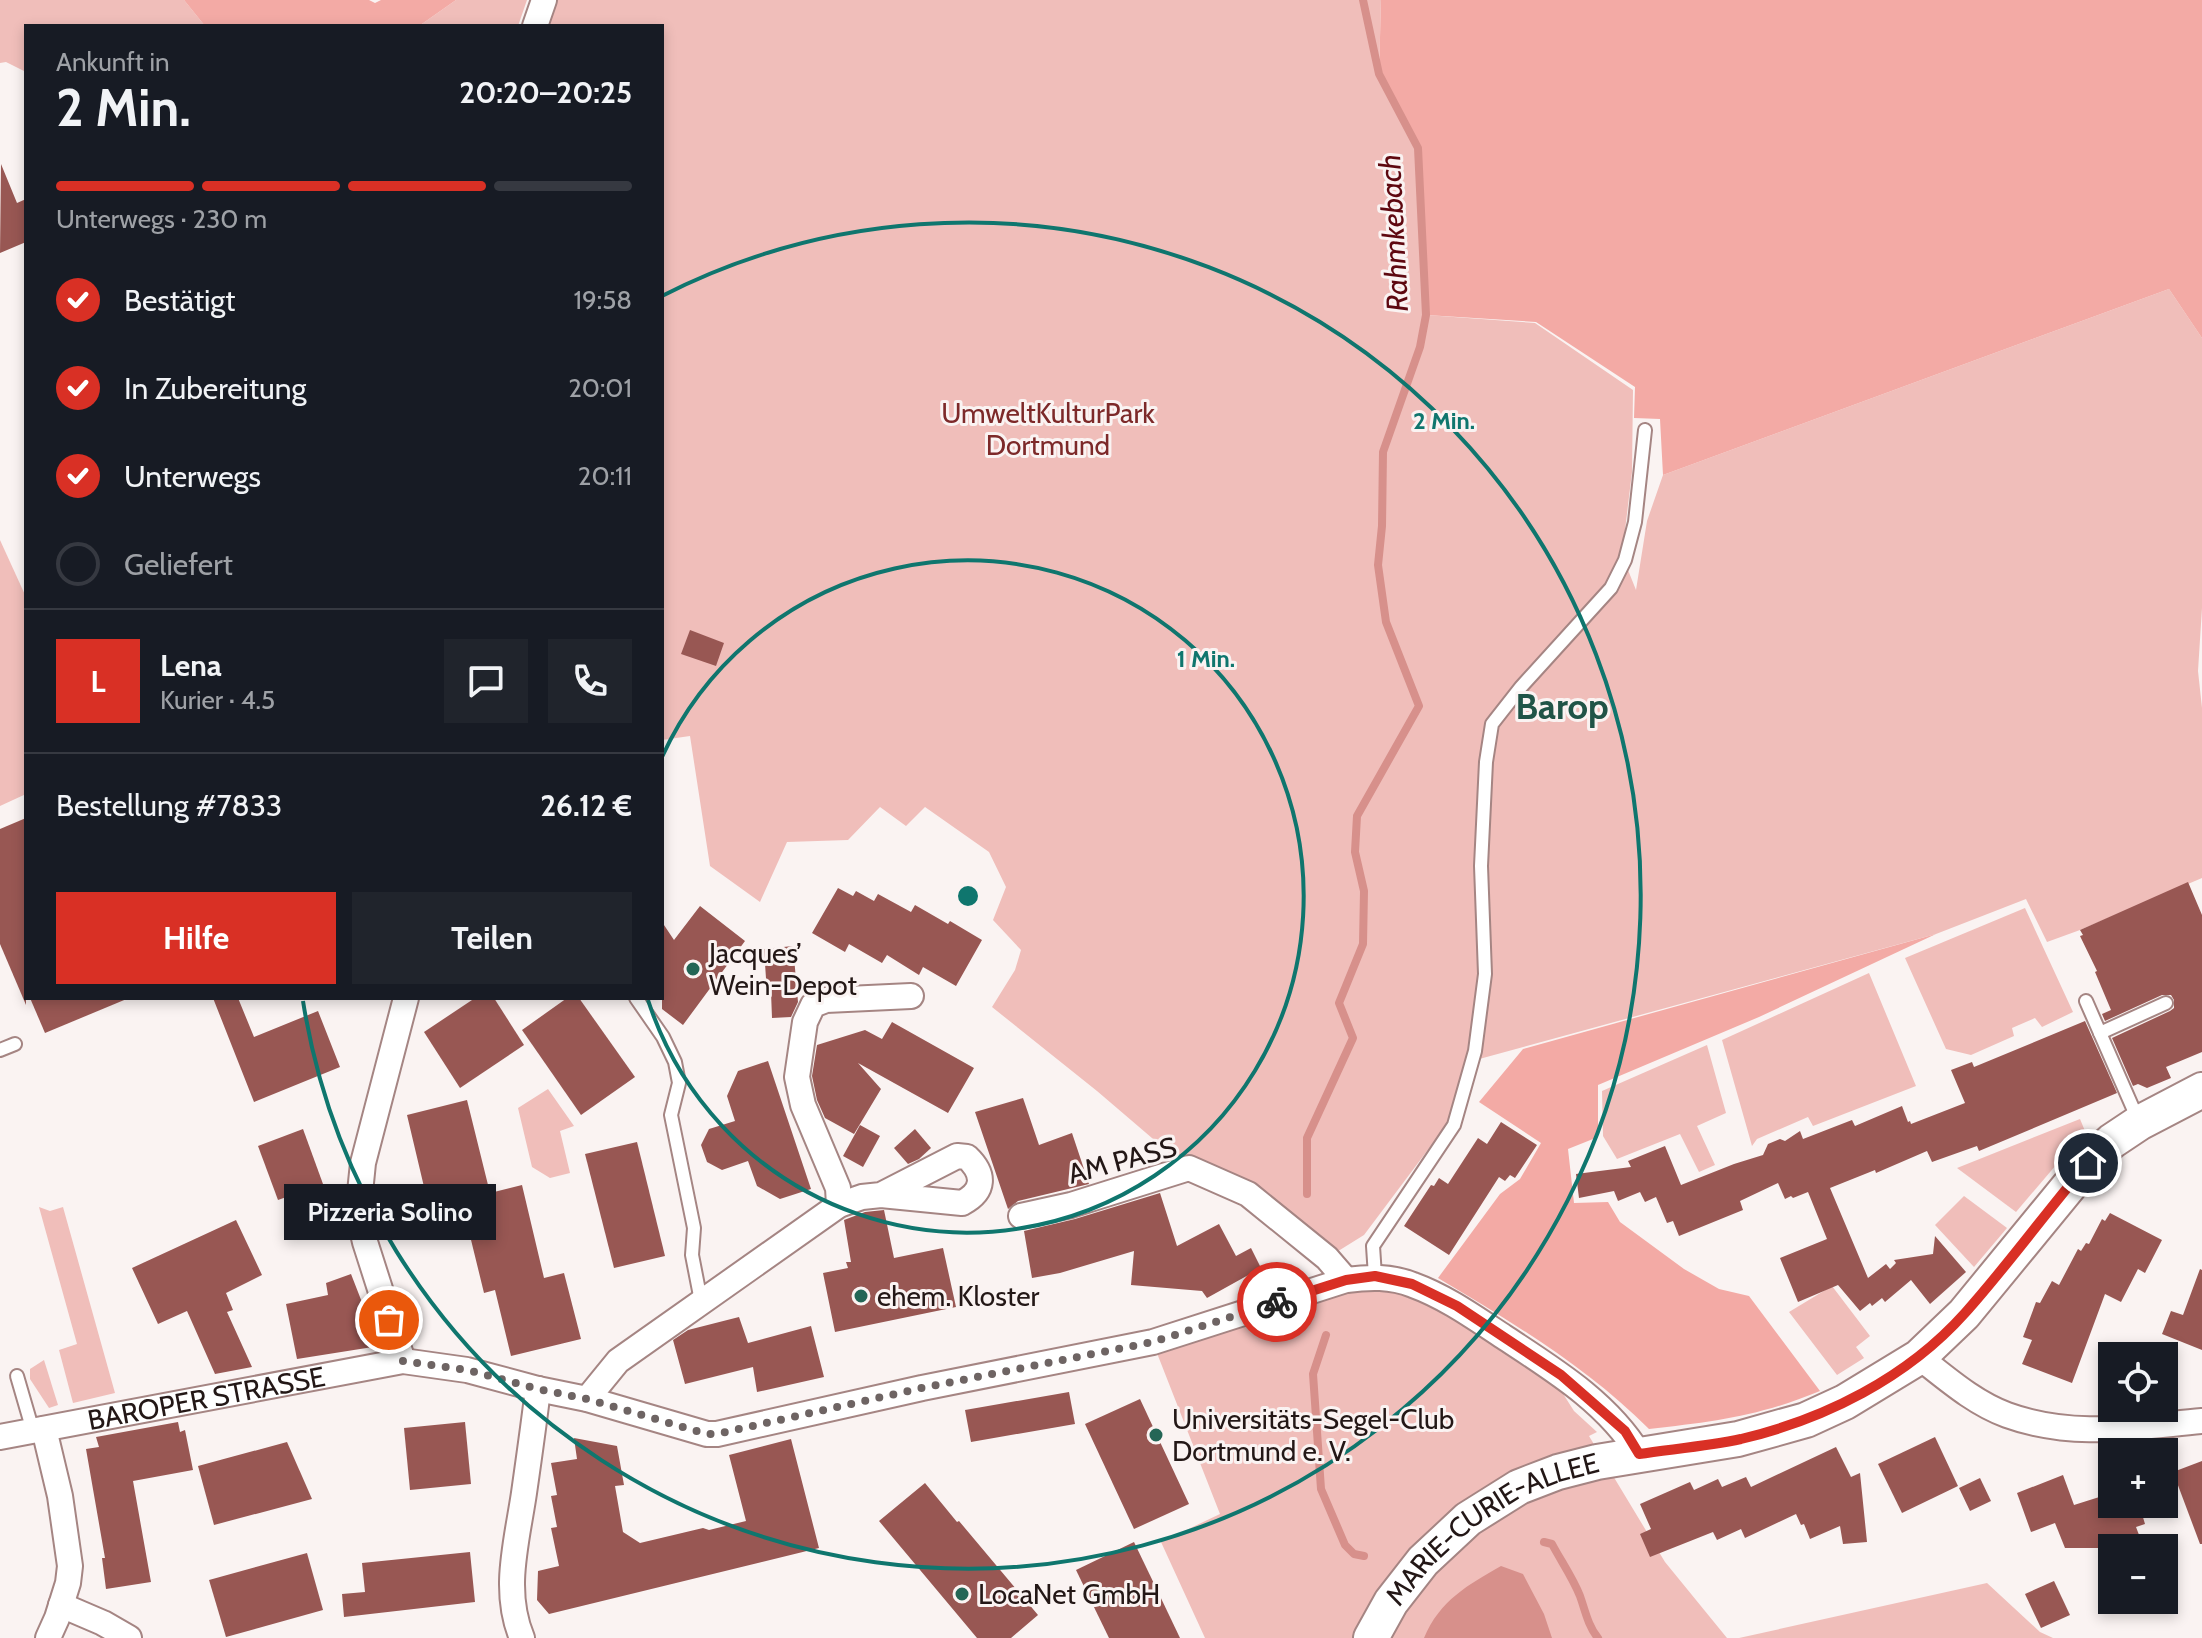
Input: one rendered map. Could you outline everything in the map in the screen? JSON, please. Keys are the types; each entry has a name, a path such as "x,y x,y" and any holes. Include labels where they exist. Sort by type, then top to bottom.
{"street":[{"path":"536,24 544,0"},
{"path":"839,1205 838,1188 803,1105 797,1077 805,1022 813,1005 826,1000 911,996"},
{"path":"403,1361 358,1212 363,1163 405,1000"},
{"path":"1639,1454 1738,1439 1806,1420 1856,1396 1919,1357 1964,1314 2088,1163 2112,1141 2139,1123 2202,1090"},
{"name":"AM PASS","path":"1021,1216 1071,1205 1189,1168 1248,1194 1327,1258 1346,1280"},
{"path":"587,1399 618,1361 839,1205 862,1197 881,1195"},
{"name":"BAROPER STRASSE","path":"0,1437 403,1361 467,1370 587,1399 707,1434 717,1434 922,1388 1153,1342 1346,1280 1375,1276 1412,1284 1457,1306 1548,1366 1625,1431 1639,1454"},
{"path":"1919,1357 1963,1390 2006,1415 2064,1429 2121,1430 2202,1421"},
{"path":"522,1638 511,1599 512,1567 538,1389"},
{"path":"38,1430 60,1496 70,1566 68,1583 48,1638"},
{"name":"MARIE-CURIE-ALLEE","path":"1371,1638 1391,1602 1423,1561 1468,1519 1519,1487 1558,1472 1639,1454"},
{"path":"61,1605 129,1638"}],"lane":[{"path":"1375,1276 1373,1246 1454,1125 1475,1051 1485,974 1481,866 1486,762 1492,724 1521,687 1611,588 1625,560 1635,522 1645,430"},
{"path":"637,1000 663,1037 675,1062 679,1083 671,1115 694,1228 692,1255 701,1301"},
{"path":"2086,1001 2139,1123"},
{"path":"2100,1033 2166,1003"},
{"path":"0,1050 15,1044"},
{"path":"17,1376 38,1430"}],"green space":[{"path":"0,0 184,0 203,24 24,24 24,71 6,62 0,63"},
{"path":"456,0 527,0 519,24 422,24"},
{"name":"UmweltKulturPark Dortmund","path":"552,0 1381,0 1379,74 1418,148 1426,315 1535,323 1633,390 1632,472 1622,555 1636,590 1647,521 1663,475 2169,289 2202,338 2202,608 2198,671 2202,708 2202,878 2047,942 2026,899 1936,934 1472,1061 1465,1088 1448,1123 1364,1235 1327,1258 1238,1188 1173,1156 992,1007 1015,970 1021,950 993,920 1006,887 989,852 925,807 906,826 880,807 848,840 787,842 760,902 710,866 690,736 664,740 664,24 544,24"},
{"path":"0,540 24,593 24,795 0,806"},
{"path":"2025,908 2073,1012 2042,1027 2035,1018 2012,1028 2014,1036 1971,1055 1946,1049 1905,958"},
{"path":"1869,973 1916,1086 1813,1126 1808,1117 1757,1139 1752,1146 1722,1040"},
{"path":"1707,1045 1726,1113 1697,1126 1715,1165 1699,1172 1680,1134 1617,1159 1603,1136 1602,1091"},
{"path":"548,1089 574,1126 560,1131 570,1173 550,1178 532,1167 518,1108"},
{"path":"2080,1119 2085,1131 2016,1212 1957,1168"},
{"path":"1964,1196 2007,1228 1974,1267 1935,1225"},
{"path":"39,1207 50,1211 63,1207 115,1393 73,1403 59,1350 77,1344"},
{"path":"1375,1276 1480,1328 1560,1389 1574,1411 1597,1432 1589,1436 1665,1562 1727,1638 1205,1638 1161,1542 1220,1514 1153,1343"},
{"path":"1832,1286 1870,1336 1856,1347 1864,1358 1837,1375 1789,1312"},
{"path":"44,1360 58,1405 49,1408 30,1379 30,1369"},
{"path":"1987,1583 2040,1632 2053,1638 1739,1638"}],"shaded area":[{"path":"184,0 369,0 375,3 381,0 456,0 422,24 203,24"},
{"path":"1381,0 2202,0 2202,338 2169,289 1663,475 1660,419 1634,418 1635,387 1536,322 1426,315 1418,148 1379,74"},
{"path":"1936,934 1759,1017 1598,1085 1598,1137 1568,1149 1574,1203 1608,1202 1620,1222 1684,1269 1719,1289 1749,1296 1820,1391 1736,1417 1649,1429 1575,1366 1438,1278 1500,1194 1520,1179 1541,1143 1479,1102 1523,1049"},
{"path":"1501,1566 1523,1574 1544,1614 1552,1638 1424,1638 1438,1613 1447,1604 1466,1587"}],"building":[{"path":"1,164 17,203 24,200 24,243 0,253"},
{"path":"690,630 724,643 716,666 681,654"},
{"path":"24,819 26,1005 0,944 0,829"},
{"path":"2188,882 2202,915 2202,1052 2166,1067 2171,1078 2147,1088 2138,1084 2133,1086 2112,1038 2170,1011 2174,1008 2174,1000 2171,995 2162,995 2105,1021 2102,1014 2111,1010 2080,930"},
{"path":"838,888 853,896 856,891 874,901 878,894 911,912 915,905 982,940 956,986 923,967 919,975 887,955 882,963 849,944 845,952 812,933"},
{"name":"Jacques’ Wein-Depot","path":"700,906 745,941 683,1025 662,1009 664,925 674,940"},
{"path":"793,946 798,1002 791,1017 772,1018 764,949"},
{"path":"31,1000 124,1000 45,1033"},
{"path":"214,1000 239,1000 254,1037 318,1011 340,1067 254,1102"},
{"path":"472,1000 495,1000 524,1045 460,1088 424,1032"},
{"path":"564,1000 580,1000 635,1077 581,1115 522,1030"},
{"path":"2085,1021 2117,1093 1979,1151 1977,1146 1932,1162 1927,1151 1830,1188 1868,1278 1886,1264 1890,1269 1896,1263 1894,1260 1933,1254 1935,1236 1966,1272 1930,1304 1911,1280 1885,1302 1882,1298 1860,1311 1838,1285 1798,1302 1780,1258 1827,1239 1808,1192 1785,1199 1778,1183 1740,1201 1743,1210 1679,1236 1673,1221 1667,1223 1656,1197 1645,1202 1640,1192 1618,1201 1614,1191 1579,1198 1576,1174 1631,1167 1628,1161 1665,1146 1681,1185 1763,1155 1768,1144 1780,1139 1785,1141 1800,1131 1803,1139 1852,1120 1855,1126 1902,1106 1911,1124 1965,1103 1951,1070 1972,1062 1974,1067"},
{"path":"892,1022 974,1068 948,1113 858,1063 881,1089 854,1134 825,1118 817,1100 812,1076 817,1045 865,1030 882,1039"},
{"path":"768,1061 811,1189 780,1199 757,1186 748,1161 722,1170 707,1162 701,1145 709,1129 735,1121 727,1096 738,1071"},
{"path":"1023,1098 1039,1145 1072,1133 1089,1184 1018,1201 1008,1209 975,1112"},
{"path":"467,1100 490,1193 522,1185 544,1278 564,1273 581,1339 511,1356 495,1290 484,1293 461,1199 429,1208 407,1115"},
{"path":"1501,1122 1537,1145 1515,1178 1510,1175 1505,1181 1499,1177 1449,1255 1404,1226 1431,1185 1434,1186 1439,1178 1448,1184 1478,1138 1487,1144"},
{"path":"860,1125 880,1136 863,1167 843,1156"},
{"path":"303,1129 323,1184 278,1200 258,1146"},
{"path":"915,1129 931,1148 908,1164 894,1148"},
{"path":"637,1142 665,1256 614,1268 585,1154"},
{"path":"1160,1193 1177,1246 1219,1224 1236,1256 1251,1248 1261,1268 1207,1298 1202,1291 1131,1285 1134,1251 1032,1278 1024,1231"},
{"path":"884,1210 894,1258 943,1248 956,1307 835,1332 823,1273 848,1268 846,1262 851,1262 844,1220 865,1212"},
{"path":"2110,1213 2162,1240 2145,1273 2138,1269 2121,1302 2105,1294 2072,1383 2022,1364 2032,1340 2023,1337 2036,1302 2040,1303 2052,1281 2059,1285 2078,1249 2081,1251 2086,1243 2089,1244 2102,1219 2105,1221"},
{"path":"236,1220 262,1275 226,1293 233,1310 227,1312 252,1367 215,1374 187,1311 158,1324 132,1268"},
{"path":"2200,1269 2202,1350 2162,1334 2171,1311 2183,1315"},
{"path":"351,1274 379,1346 297,1359 286,1304 328,1295 326,1283"},
{"path":"739,1317 748,1343 811,1326 824,1377 757,1392 753,1367 685,1384 673,1340 688,1330"},
{"path":"1069,1392 1075,1424 971,1442 965,1410"},
{"path":"1140,1399 1189,1504 1134,1529 1085,1424"},
{"path":"178,1422 180,1432 185,1430 193,1470 133,1481 151,1582 106,1589 102,1558 105,1558 86,1449 99,1447 96,1437"},
{"path":"465,1422 471,1484 410,1490 404,1428"},
{"path":"1935,1437 1958,1486 1902,1513 1878,1464"},
{"path":"574,1438 617,1446 624,1485 615,1486 623,1532 640,1543 746,1521 729,1455 791,1439 819,1548 549,1614 537,1600 538,1571 559,1566 551,1528 557,1527 551,1496 557,1495 551,1463 577,1459"},
{"path":"287,1442 312,1499 214,1525 198,1466"},
{"path":"1836,1447 1851,1477 1860,1473 1867,1542 1843,1544 1840,1526 1810,1539 1796,1514 1745,1538 1741,1529 1717,1540 1713,1532 1650,1557 1640,1534 1651,1529 1640,1504 1690,1482 1694,1490 1718,1479 1722,1487 1746,1477 1751,1487"},
{"path":"2202,1461 2202,1544 2178,1485 2178,1470"},
{"path":"2063,1475 2074,1505 2098,1497 2098,1518 2143,1518 2145,1524 2136,1527 2139,1534 2098,1534 2098,1548 2065,1548 2055,1523 2031,1532 2017,1493"},
{"path":"1980,1478 1991,1501 1970,1511 1959,1488"},
{"path":"925,1483 1038,1615 1011,1638 977,1638 879,1521"},
{"path":"1134,1542 1180,1638 1109,1638 1076,1570"},
{"path":"470,1552 475,1602 344,1617 342,1594 365,1592 362,1563"},
{"path":"307,1553 323,1610 226,1637 209,1580"},
{"path":"2054,1581 2070,1615 2041,1628 2025,1594"}],"waterway":[{"name":"Rahmkebach","path":"1307,1194 1307,1138 1353,1038 1339,1003 1363,944 1364,891 1355,852 1357,816 1419,706 1386,622 1378,565 1383,452 1420,347 1426,315 1418,148 1379,74 1363,0"},
{"name":"Rahmkebach","path":"1326,1335 1313,1374 1321,1489 1345,1545 1354,1554 1364,1556"},
{"name":"Rahmkebach","path":"1544,1542 1552,1544 1598,1638"}],"way so far":[{"path":"389,1320 403,1361 467,1370 587,1399 707,1434 717,1434 922,1388 1153,1342 1277,1302"}],"place":[{"name":"Jacques’ Wein-Depot","path":"693,969"},
{"name":"ehem. Kloster","path":"861,1296"},
{"name":"Pizzeria Solino","path":"389,1320"},
{"name":"Universitäts-Segel-Club Dortmund e. V.","path":"1156,1435"},
{"name":"LocaNet GmbH","path":"962,1594"}],"district":[{"name":"Barop","path":"1562,706"}],"route":[{"path":"1277,1302 1346,1280 1375,1276 1412,1284 1457,1306 1561,1375 1625,1431 1639,1454 1738,1439 1788,1426 1840,1405 1919,1357 1964,1314 2088,1163"}]}
